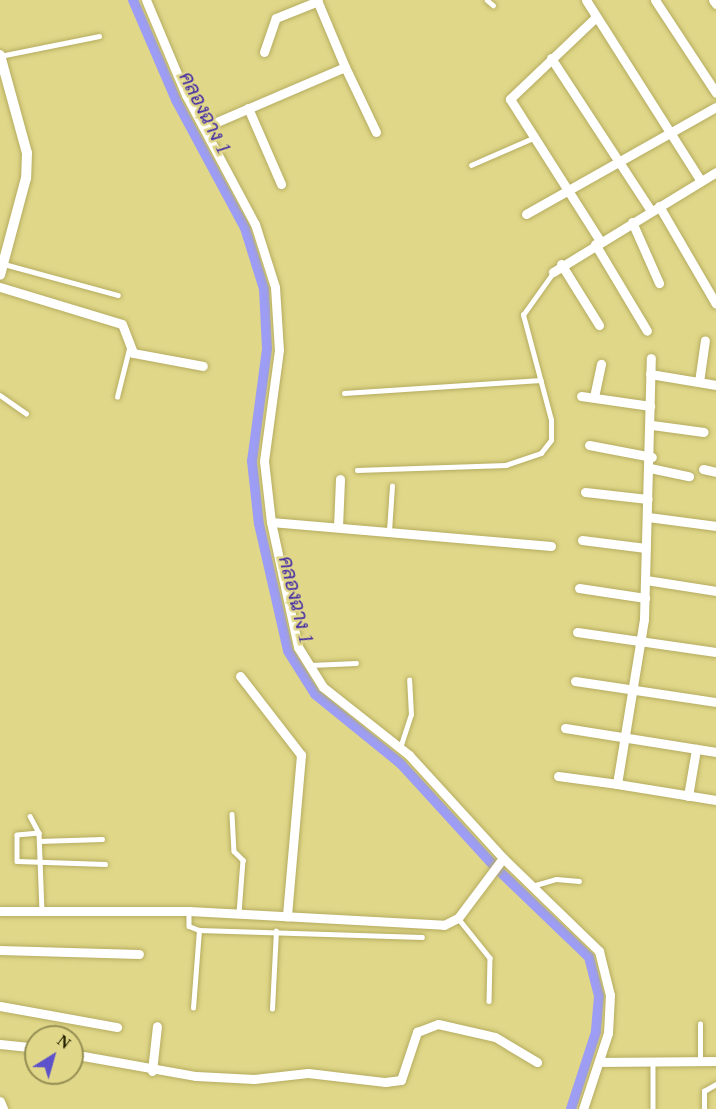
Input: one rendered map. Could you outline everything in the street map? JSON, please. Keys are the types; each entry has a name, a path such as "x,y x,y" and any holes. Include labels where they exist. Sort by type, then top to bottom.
{"street":[{"path":"146,0 205,126 255,224 275,287 279,350 264,461 271,522 293,630 307,665 338,701 400,748 501,860 532,886 603,958 610,995 600,1062 583,1109"},
{"path":"264,52 276,18 317,0 376,132"},
{"path":"586,0 701,181"},
{"path":"655,0 713,82 716,93"},
{"path":"713,0 716,4"},
{"path":"596,17 510,99 569,192 647,331"},
{"path":"0,56 27,153 26,177 2,269"},
{"path":"551,58 619,163 655,208 716,304"},
{"path":"205,126 345,67"},
{"path":"526,214 569,192 716,106"},
{"path":"248,108 281,184"},
{"path":"553,272 561,264 716,172"},
{"path":"632,222 659,283"},
{"path":"561,264 599,325"},
{"path":"0,287 122,324 129,349 203,366"},
{"path":"699,382 705,340"},
{"path":"617,784 635,690 645,598 648,499 652,457 651,358"},
{"path":"594,398 601,364"},
{"path":"650,374 716,385"},
{"path":"581,396 650,406"},
{"path":"652,425 704,432"},
{"path":"589,445 652,457"},
{"path":"650,468 689,476"},
{"path":"703,469 716,472"},
{"path":"338,527 340,479"},
{"path":"585,492 648,499"},
{"path":"648,517 716,526"},
{"path":"271,522 551,546"},
{"path":"582,540 646,548"},
{"path":"646,580 716,591"},
{"path":"579,588 645,598"},
{"path":"577,632 716,652"},
{"path":"240,676 301,755 287,916"},
{"path":"575,681 716,702"},
{"path":"565,728 716,752"},
{"path":"688,796 696,749"},
{"path":"558,776 716,800"},
{"path":"0,911 189,911 444,926 458,918 486,876 501,860"},
{"path":"0,950 139,954"},
{"path":"0,1006 117,1027"},
{"path":"84,1057 152,1071 254,1079 308,1073 401,1080 417,1032 428,1024 495,1037 537,1062"},
{"path":"152,1071 158,1026"},
{"path":"0,1044 24,1047"},
{"path":"600,1062 716,1061"},
{"path":"0,1102 3,1109"}],"lane":[{"path":"487,0 493,5"},
{"path":"0,56 99,36"},
{"path":"471,165 533,138"},
{"path":"2,269 118,295"},
{"path":"357,470 529,461 551,440 541,380 523,315 553,272"},
{"path":"117,397 129,349"},
{"path":"344,393 541,380"},
{"path":"0,395 26,414"},
{"path":"389,531 392,486"},
{"path":"307,665 356,663"},
{"path":"400,748 411,715 409,680"},
{"path":"232,814 234,851 243,860 239,913"},
{"path":"30,816 39,833 42,911"},
{"path":"39,833 17,835 15,856 23,864 105,864"},
{"path":"39,841 102,839"},
{"path":"532,886 556,879 579,881"},
{"path":"189,911 189,926 199,930 422,936"},
{"path":"458,918 490,958 489,1000"},
{"path":"193,1008 199,930"},
{"path":"272,1010 276,931"},
{"path":"700,1024 700,1062"},
{"path":"653,1062 653,1109"},
{"path":"704,1109 704,1091 716,1084"}],"waterway":[{"name":"คลองฉาง 1","path":"133,0 176,100 245,228 264,289 267,349 252,461 259,524 288,651 315,694 401,764 494,866 589,957 599,996 596,1032 571,1109"}]}
